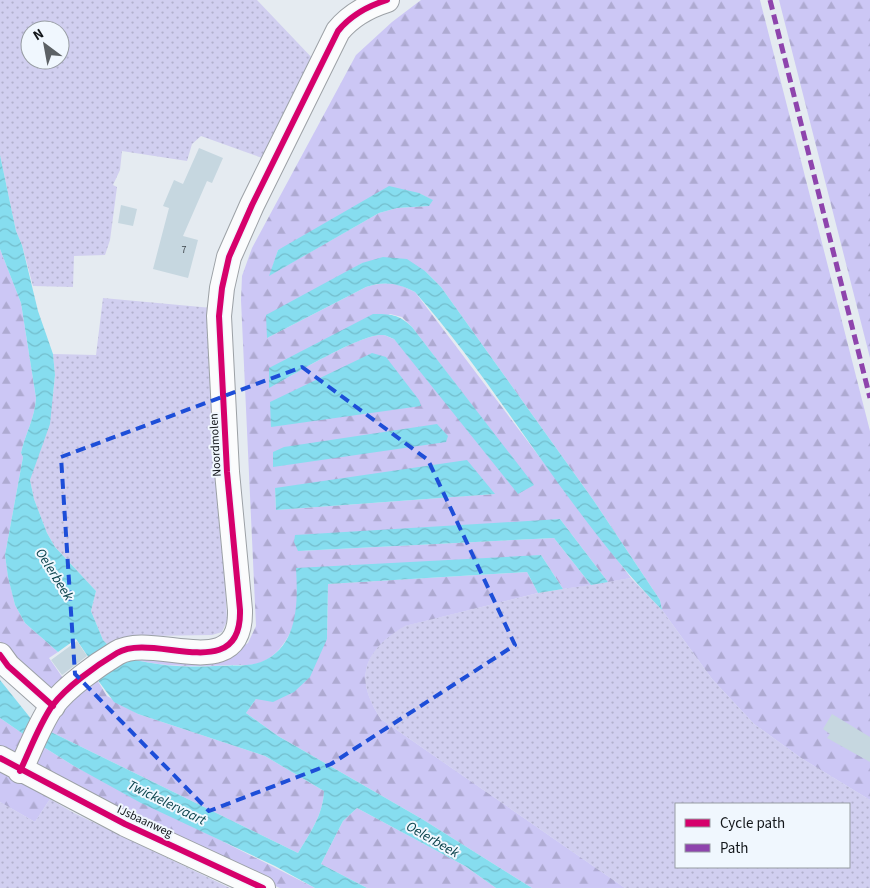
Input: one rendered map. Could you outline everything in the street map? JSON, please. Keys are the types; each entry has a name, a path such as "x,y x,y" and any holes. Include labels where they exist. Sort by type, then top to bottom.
{"street":[{"name":"Noordmolen","path":"10,765 32,746 47,715 66,691 116,653 138,647 209,652 224,647 236,632 240,622 240,610 227,472 219,316 225,273 252,205 338,31 350,18 364,9 387,0"},
{"path":"0,655 47,715"},
{"name":"IJsbaanweg","path":"10,765 125,824 263,888"}],"highlighted area":[{"path":"302,367 428,460 515,645 331,764 209,811 75,674 61,457"}],"shaded area":[{"path":"0,0 257,0 315,61 265,159 201,136 192,144 187,161 122,151 120,170 113,185 117,187 110,240 105,255 74,256 73,287 33,286 22,245 16,231 0,155"},
{"path":"103,298 212,308 227,621 222,632 212,635 146,636 112,649 103,640 91,611 96,591 55,547 47,533 34,499 30,480 53,396 55,375 53,354 96,355"},
{"path":"631,578 662,610 712,679 754,724 801,758 870,800 870,888 625,888 381,719 367,691 365,678 367,666 372,655 380,645 390,635 404,626 538,593"},
{"path":"50,799 74,813 230,888 0,888 0,802 35,822"}],"green space":[{"path":"421,0 760,0 870,431 870,800 801,758 754,724 712,679 662,610 660,600 594,501 441,287 425,271 362,263 338,278 267,338 366,287 391,284 402,286 415,292 631,578 608,582 560,519 298,551 554,538 591,585 563,589 541,555 297,586 297,608 292,630 280,649 262,662 247,665 175,665 134,660 120,656 235,651 248,643 256,626 241,300 242,276 252,248 356,55 392,22","holes":["419,193 432,200 428,206 397,208 379,213 270,275 278,250","390,314 402,317 412,327 533,485 394,339 385,335 373,336 343,348 270,387","275,488 495,494 276,510"]},
{"path":"779,0 870,0 870,358"},
{"path":"0,249 21,303 36,398 34,412 21,453 23,457 5,555 15,605 25,623 58,652 49,658 65,681 51,696 8,656 0,641"},
{"path":"527,572 538,593 405,626 391,635 372,655 367,666 365,678 367,691 381,719 625,888 532,888 422,819 278,736 246,713 256,699 327,639 328,584"},
{"path":"94,675 107,696 138,714 265,756 324,791 318,816 298,853 51,732 56,711"},
{"path":"0,718 32,740 21,758 0,745"},
{"path":"42,746 74,766 315,888 280,888 211,858 31,764"},
{"path":"0,769 50,799 35,822 0,802"},
{"path":"357,808 465,866 496,888 367,888 321,864 343,821"}],"water":[{"name":"Oelerbeek","path":"0,155 16,231 22,245 38,311 53,354 55,375 50,424 30,480 34,499 47,533 55,547 96,591 91,611 103,640 112,649 93,664 76,639 58,652 25,623 15,605 8,577 5,555 23,457 21,453 34,412 36,398 21,303 0,249"},
{"path":"389,186 419,193 433,200 429,206 397,208 379,213 269,276 278,250"},
{"path":"383,257 407,259 425,271 441,287 594,501 660,600 662,610 596,534 478,371 415,292 391,284 366,287 267,338 266,315 362,263"},
{"path":"373,314 384,314 403,319 412,327 534,485 518,494 394,339 387,336 373,336 343,348 269,388 269,368"},
{"path":"372,353 386,357 419,400 421,406 271,427 270,402"},
{"path":"437,424 448,436 446,442 273,467 273,452 284,447"},
{"path":"467,460 495,494 276,510 275,488"},
{"path":"560,519 608,582 591,585 554,538 298,551 294,542 295,535"},
{"path":"541,555 563,589 538,593 527,572 328,584 327,639 310,677 294,692 273,702 256,699 246,713 278,736 422,819 532,888 496,888 465,866 357,808 343,821 321,864 367,888 315,888 275,866 141,803 42,746 51,732 298,853 318,816 324,791 265,756 138,714 114,702 94,675 120,656 143,662 179,666 244,665 261,662 283,646 294,622 297,594 296,568"},
{"path":"0,680 36,725 32,740 0,718"}],"building":[{"path":"199,148 223,158 212,183 207,181 183,236 198,240 188,278 153,269 169,208 163,206 174,180 183,184"},
{"path":"121,205 137,209 133,226 118,223"},
{"path":"77,641 87,656 62,675 51,660"},
{"path":"832,714 870,737 870,762 827,738 830,734 823,729"}],"marked path":[{"path":"770,0 870,398"}],"cycle path":[{"path":"20,771 39,729 52,706 73,684 109,658 117,653 133,648 211,652 227,646 237,633 240,610 227,472 219,316 222,288 229,257 252,205 338,31 348,20 360,12 387,0"},
{"path":"0,655 8,666 53,706"},
{"path":"0,758 125,824 263,888"}],"water label":[{"name":"Twickelervaart","path":"167,802"}]}
